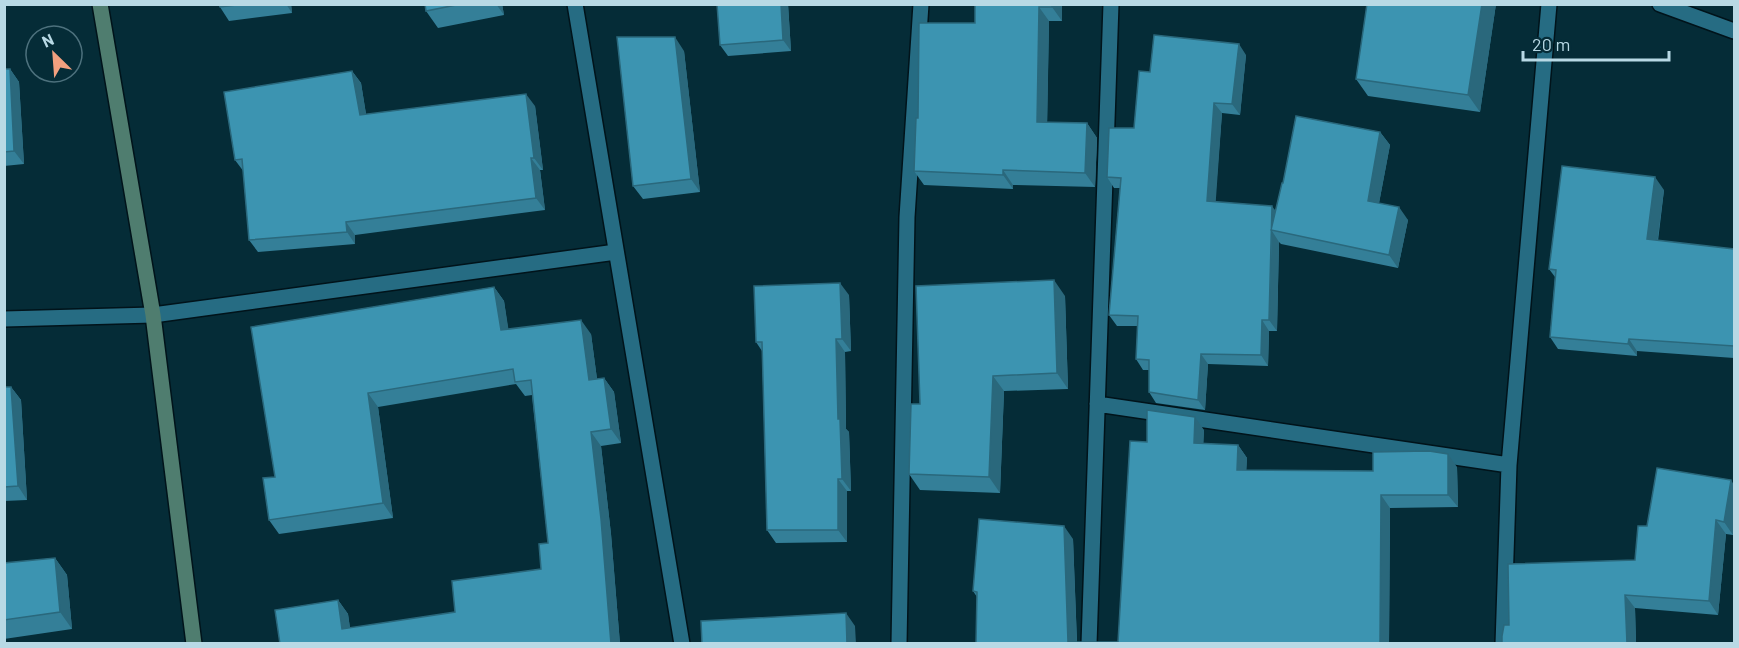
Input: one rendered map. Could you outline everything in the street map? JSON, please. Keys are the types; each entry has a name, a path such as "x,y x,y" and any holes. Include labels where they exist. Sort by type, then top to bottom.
{"main road":[{"path":"100,4 153,315 194,644"}],"street":[{"path":"575,4 682,644"},
{"path":"900,644 907,217 921,4"},
{"path":"1089,644 1111,4"},
{"path":"1503,644 1509,465 1549,4"},
{"path":"1666,5 1734,31"},
{"path":"4,319 153,315 616,252"},
{"path":"1097,404 1509,465"}],"building":[{"path":"219,4 245,4 220,7"},
{"path":"425,4 461,4 426,11"},
{"path":"717,4 781,4 783,40 720,45"},
{"path":"975,4 1052,4 1052,7 1039,7 1037,122 1087,123 1085,173 1003,170 1003,175 914,171 916,118 918,118 919,23 975,23"},
{"path":"1367,4 1482,4 1468,95 1356,79"},
{"path":"1154,35 1239,44 1232,104 1214,103 1207,201 1272,206 1269,320 1262,320 1261,355 1201,354 1198,400 1149,392 1149,360 1136,359 1138,316 1109,315 1121,178 1107,177 1109,128 1134,128 1139,71 1150,72"},
{"path":"617,37 675,37 691,179 633,186"},
{"path":"4,69 10,69 14,151 4,152"},
{"path":"352,71 360,115 526,94 534,158 531,158 536,198 346,222 347,232 249,240 242,159 235,160 224,92"},
{"path":"1296,116 1380,132 1368,201 1399,207 1389,255 1271,230"},
{"path":"1562,166 1655,177 1647,239 1734,249 1734,346 1629,339 1628,344 1550,337 1556,270 1549,269"},
{"path":"1054,280 1057,373 993,376 989,477 909,474 911,404 920,404 916,286"},
{"path":"840,283 842,339 836,339 842,479 838,479 838,530 767,530 762,342 756,342 754,286"},
{"path":"494,287 501,330 581,320 589,380 604,378 611,429 591,432 611,644 280,644 275,610 338,600 342,629 455,612 452,581 541,569 539,544 548,543 531,380 515,382 513,369 368,393 383,503 269,520 263,478 275,477 251,327"},
{"path":"4,387 11,387 18,486 4,487"},
{"path":"1147,410 1195,417 1194,443 1238,445 1237,470 1373,471 1373,452 1429,451 1448,454 1448,495 1381,495 1380,644 976,644 977,592 973,591 979,519 1064,526 1068,642 1118,642 1130,441 1147,442"},
{"path":"1657,468 1731,480 1724,522 1716,520 1709,601 1625,595 1627,644 1502,644 1504,625 1509,625 1508,564 1635,560 1638,526 1647,526"},
{"path":"55,558 60,612 4,620 4,563"},
{"path":"846,613 847,644 702,644 701,621"}]}
